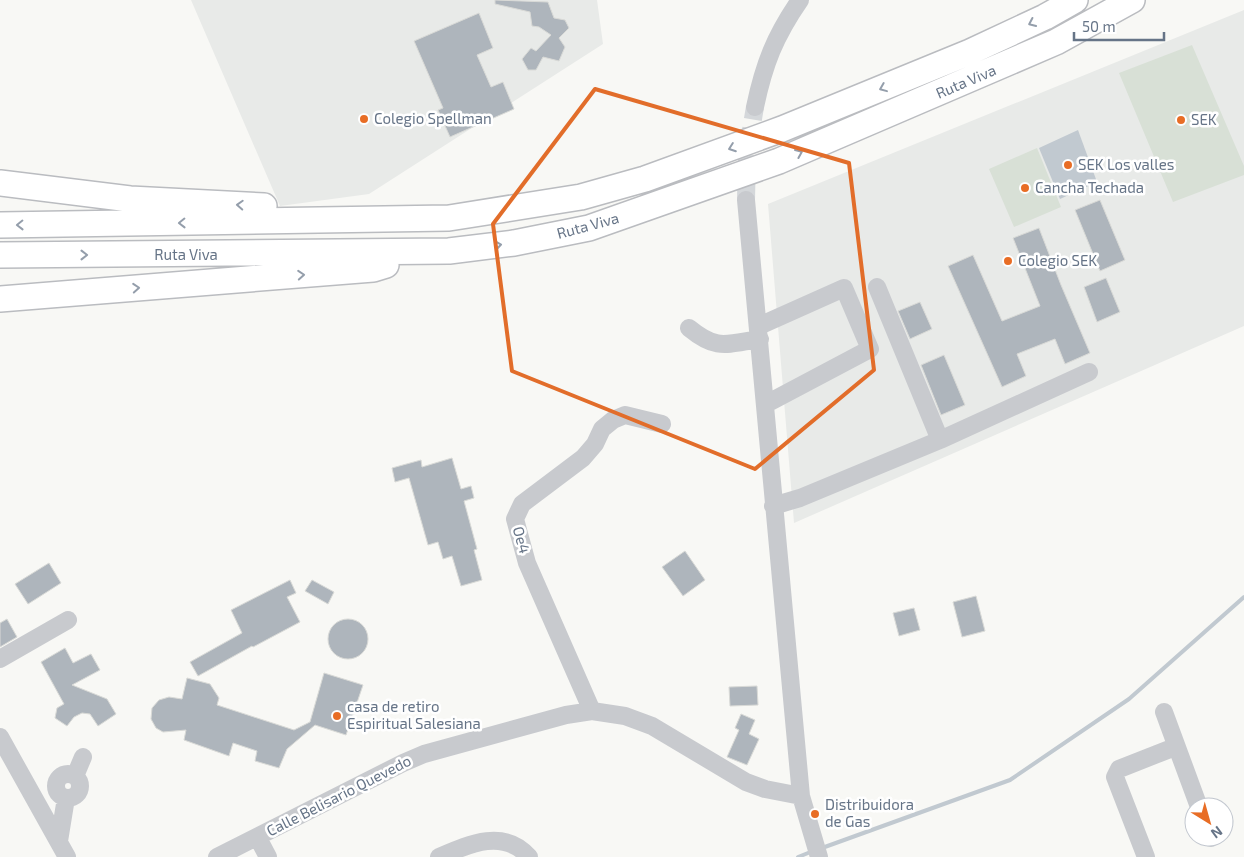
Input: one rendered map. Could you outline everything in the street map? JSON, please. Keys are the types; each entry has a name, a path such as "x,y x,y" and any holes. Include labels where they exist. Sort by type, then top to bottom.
{"highway":[{"name":"Ruta Viva","path":"0,225 449,218 581,197 645,179 754,139 970,52 1045,17 1075,0"},
{"name":"Ruta Viva","path":"0,255 450,252 514,243 589,228 655,207 779,161 977,78 1056,42 1132,0"},
{"path":"0,175 72,192"},
{"path":"0,183 130,199 324,209 449,205 516,206"},
{"path":"0,298 373,269 413,253"}],"street":[{"path":"755,107 771,48 782,26 800,0"},
{"path":"746,200 760,332 773,506 801,796 819,857"},
{"path":"689,328 702,339 716,345 760,332 844,288 870,349 766,404"},
{"path":"877,288 940,440"},
{"path":"773,506 800,498 940,440 1090,372"},
{"name":"Oe4","path":"592,711 528,563 515,519 517,510 522,504 583,458 595,444 602,429 613,420 625,415 662,424"},
{"path":"0,659 68,620"},
{"name":"Calle Belisario Quevedo","path":"217,857 238,852 258,838 424,754 566,715 592,711 625,716 652,726 746,782 765,789 801,796"},
{"path":"1164,712 1175,747 1195,797"},
{"path":"0,737 67,857"},
{"path":"1146,857 1115,777 1119,770 1175,747"},
{"path":"59,841 66,798 57,792 57,781 65,774 75,776 83,757"},
{"path":"258,838 268,857"},
{"path":"439,857 464,846 490,840 506,841 521,847 529,857"}],"highlighted area":[{"path":"595,89 849,163 874,370 755,469 512,371 493,224"}],"shaded area":[{"name":"Colegio Spellman","path":"191,0 597,0 603,44 369,194 280,206"},
{"name":"Colegio SEK","path":"1244,10 1244,326 794,523 768,204"},
{"name":"SEK","path":"1192,45 1244,166 1244,175 1173,202 1119,73"},
{"name":"SEK Los valles","path":"1078,130 1097,182 1060,199 1039,148"},
{"name":"Cancha Techada","path":"1037,148 1061,207 1014,227 989,169"}],"building":[{"path":"495,0 548,2 554,18 565,20 569,28 559,38 565,47 559,61 543,57 536,70 528,70 522,59 531,48 536,51 551,35 539,27 532,26 530,12 495,4"},
{"path":"479,13 493,48 477,55 491,87 503,82 514,109 450,137 438,110 443,108 414,41"},
{"path":"1100,200 1125,260 1100,271 1075,210"},
{"path":"1039,228 1090,353 1065,364 1055,339 1017,354 1026,376 1002,387 948,266 973,255 1002,321 1040,306 1013,238"},
{"path":"1106,278 1120,312 1097,322 1084,287"},
{"path":"920,302 932,329 910,339 898,311"},
{"path":"944,355 965,405 941,415 921,365"},
{"path":"452,458 461,489 471,486 474,498 464,501 477,549 474,550 482,580 461,586 452,556 443,559 438,542 428,545 409,478 395,482 392,468 421,460 422,467"},
{"path":"685,551 705,580 683,596 662,567"},
{"path":"49,563 61,583 28,604 15,584"},
{"path":"290,580 296,593 287,597 300,622 198,676 190,662 242,633 231,610"},
{"path":"312,580 334,592 328,604 305,591"},
{"path":"976,596 985,631 962,637 953,602"},
{"path":"914,608 920,630 899,636 893,613"},
{"path":"7,619 17,637 0,647 0,623"},
{"path":"348,619 362,625 368,639 362,653 348,659 334,653 328,639 334,625"},
{"path":"65,648 73,663 91,654 100,670 72,685 107,699 116,714 98,726 90,714 82,713 74,717 67,726 55,718 57,708 64,704 41,662"},
{"path":"324,673 363,685 346,735 315,725 287,749 279,768 255,761 257,751 233,743 229,756 184,740 186,730 163,732 156,728 151,719 152,708 159,700 169,697 182,699 187,678 210,684 219,698 217,705 294,730 310,722"},
{"path":"757,686 758,705 730,706 729,687"},
{"path":"741,714 755,720 749,734 759,739 747,765 727,757 739,730 735,728"}],"waterway":[{"path":"822,848 1010,780 1129,699 1244,597"},
{"path":"798,857 813,851"}],"tunnel":[{"path":"746,200 747,154 755,107"}],"place":[{"name":"Colegio Spellman","path":"364,119"},
{"name":"SEK","path":"1181,120"},
{"name":"SEK Los valles","path":"1068,165"},
{"name":"Cancha Techada","path":"1025,188"},
{"name":"Colegio SEK","path":"1008,261"},
{"name":"casa de retiro Espiritual Salesiana","path":"337,716"},
{"name":"Distribuidora de Gas","path":"815,814"}]}
